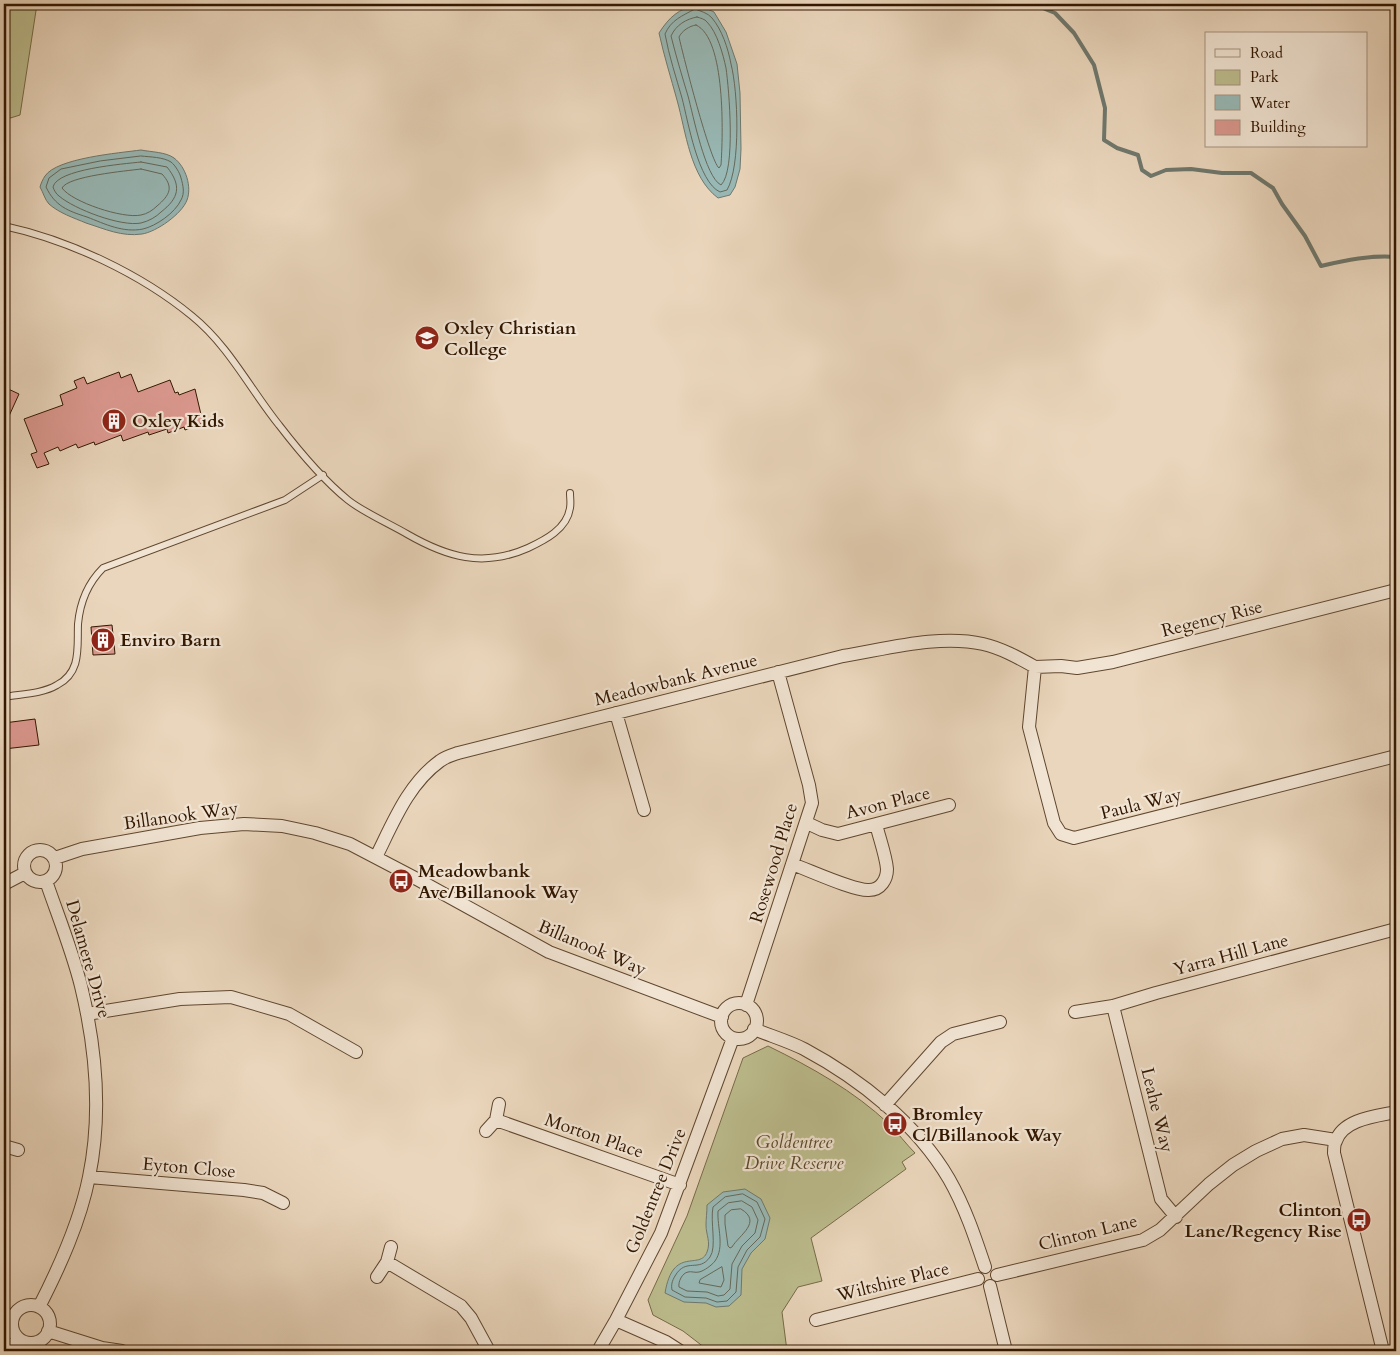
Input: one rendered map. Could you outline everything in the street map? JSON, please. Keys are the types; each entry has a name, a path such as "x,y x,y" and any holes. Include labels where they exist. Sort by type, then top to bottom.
{"street":[{"name":"Regency Rise","path":"1035,668 1061,666 1077,668 1113,662 1396,590"},
{"name":"Meadowbank Avenue","path":"376,857 412,789 441,760 458,753 843,656 952,640 984,644 1016,656 1035,668"},
{"name":"Paula Way","path":"1035,668 1029,727 1054,823 1062,834 1074,838 1396,756"},
{"name":"Rosewood Place","path":"746,1006 812,803 809,785 778,672"},
{"path":"616,713 644,810"},
{"name":"Avon Place","path":"807,823 822,830 838,834 949,805"},
{"name":"Billanook Way","path":"55,858 82,849 200,828 244,824 282,826 315,833 350,844 376,857 549,952 722,1017"},
{"path":"792,864 857,888 870,891 880,887 885,879 887,868 876,824"},
{"path":"35,850 48,851 55,858 55,872 46,881 35,882 25,874 23,868 24,859 35,850"},
{"path":"4,884 25,874"},
{"name":"Delamere Drive","path":"39,1307 65,1252 82,1204 89,1177 95,1139 96,1110 93,1049 87,1014 72,956 46,881"},
{"name":"Yarra Hill Lane","path":"1075,1012 1113,1006 1396,929"},
{"path":"87,1014 180,999 231,996 289,1014 356,1052"},
{"path":"742,1004 754,1013 756,1018 754,1029 752,1033 743,1038 733,1038 728,1036 722,1027 722,1017 731,1005 742,1004"},
{"name":"Leahe Way","path":"1113,1006 1161,1199 1176,1217"},
{"path":"885,1104 941,1042 953,1034 1000,1022"},
{"path":"754,1029 802,1048 830,1064 885,1104 932,1153 949,1179 962,1205 985,1267"},
{"name":"Goldentree Drive","path":"598,1351 661,1233 733,1038"},
{"path":"486,1131 496,1120 499,1104"},
{"path":"1382,1351 1334,1153 1336,1140 1343,1130 1354,1123 1396,1112"},
{"name":"Morton Place","path":"496,1120 680,1185"},
{"name":"Clinton Lane","path":"994,1280 1143,1240 1160,1230 1176,1217 1209,1184 1233,1164 1282,1139 1304,1135 1336,1140"},
{"path":"4,1146 18,1150"},
{"name":"Eyton Close","path":"89,1177 244,1190 263,1193 283,1203"},
{"path":"377,1277 387,1262 391,1247"},
{"path":"387,1262 461,1306 471,1318 489,1351"},
{"path":"985,1267 978,1273 978,1279 981,1284 994,1280"},
{"path":"985,1267 994,1269 994,1280 1006,1351"},
{"name":"Wiltshire Place","path":"816,1320 978,1279"},
{"path":"27,1306 39,1307 47,1315 50,1326 45,1336 35,1343 29,1343 18,1338 12,1329 9,1315 27,1306"},
{"path":"616,1320 666,1342 680,1351"},
{"path":"48,1331 102,1348 122,1351"},
{"path":"8,1351 18,1338"}],"lane":[{"path":"4,226 25,230 59,241 125,272 167,297 194,318 217,340 278,424 349,501 427,546 472,560 523,550 545,540 562,526 570,509 570,493"},
{"path":"4,697 57,685 75,668 78,653 78,623 82,604 88,586 103,568 285,500 323,475"}],"green space":[{"path":"4,4 37,4 20,115 4,120"},
{"name":"Goldentree Drive Reserve","path":"768,1046 800,1062 847,1090 889,1124 915,1153 902,1162 906,1169 811,1238 822,1281 798,1287 782,1312 787,1351 709,1351 683,1331 653,1315 648,1300 687,1216 743,1058"}],"water":[{"path":"697,4 714,12 726,32 737,64 740,93 740,169 735,187 730,195 718,198 701,178 690,153 659,33 675,14"},
{"path":"141,150 163,153 174,158 185,172 189,189 187,200 180,211 168,222 148,233 135,235 121,233 86,223 57,210 49,204 40,187 45,176 62,165 89,157"},
{"path":"745,1189 761,1199 770,1218 765,1239 751,1253 742,1269 741,1295 729,1306 716,1307 706,1303 684,1302 665,1293 669,1278 674,1269 680,1264 699,1260 707,1252 709,1245 706,1225 707,1205 723,1192"}],"building":[{"name":"Oxley Kids","path":"119,372 121,378 131,374 138,392 170,380 175,393 178,392 179,395 195,389 203,423 185,430 184,427 168,433 167,429 149,435 148,432 123,441 121,435 95,445 94,442 78,448 76,444 60,451 58,447 44,453 49,464 37,468 31,454 37,452 24,419 63,405 60,395 77,388 74,381 84,377 87,384"},
{"path":"4,387 19,394 4,427"},
{"name":"Enviro Barn","path":"112,625 115,654 93,655 91,627"},
{"path":"35,719 39,745 4,749 4,723"}],"waterway":[{"path":"1042,4 1045,9 1055,13 1074,33 1094,65 1105,108 1104,140 1117,148 1138,155 1142,170 1151,176 1166,170 1191,169 1222,173 1251,173 1273,188 1305,236 1321,266 1358,258 1396,257"}],"place":[{"name":"Oxley Christian College","path":"427,338"},
{"name":"Oxley Kids","path":"114,421"},
{"name":"Enviro Barn","path":"103,640"},
{"name":"Meadowbank Ave/Billanook Way","path":"401,881"},
{"name":"Bromley Cl/Billanook Way","path":"895,1124"},
{"name":"Clinton Lane/Regency Rise","path":"1359,1220"}]}
